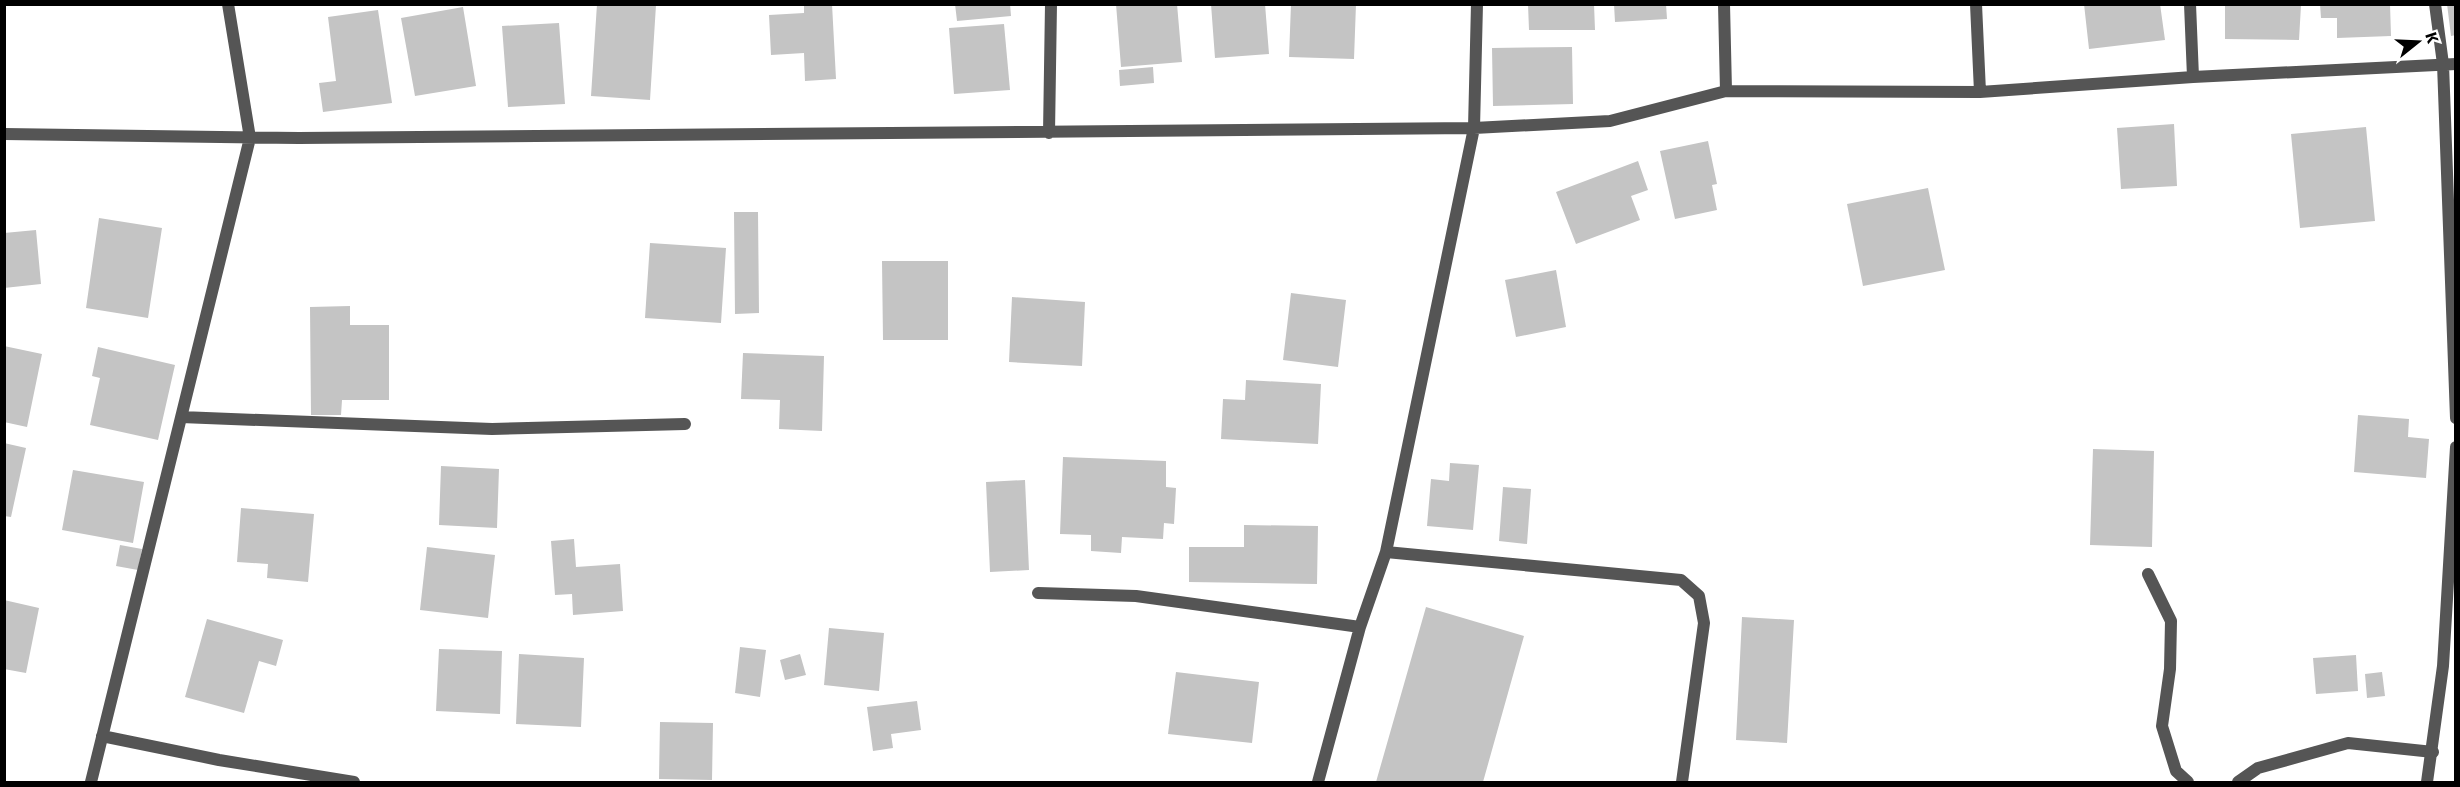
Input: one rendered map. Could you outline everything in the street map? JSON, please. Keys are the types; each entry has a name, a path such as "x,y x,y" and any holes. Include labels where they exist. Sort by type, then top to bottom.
{"street":[{"path":"91,783 250,138 228,4"},
{"path":"1049,134 1051,4"},
{"path":"1318,783 1360,627 1386,552 1474,128 1477,4"},
{"path":"1725,4 1726,91"},
{"path":"1976,4 1980,92"},
{"path":"2190,4 2193,77"},
{"path":"2435,4 2449,64 2456,418"},
{"path":"4,134 250,138 1049,134 1474,128 1610,121 1726,91 1980,92 2193,77 2449,64"},
{"path":"181,417 492,429 685,424"},
{"path":"2427,783 2443,666 2456,447"},
{"path":"1386,552 1681,580 1699,596 1704,623 1683,783"},
{"path":"2148,574 2171,621 2170,669 2162,726 2176,771 2188,783"},
{"path":"1038,592 1136,596 1360,627"},
{"path":"102,736 219,760 354,783"},
{"path":"2238,783 2258,768 2348,743 2433,752"}],"building":[{"path":"597,4 656,5 650,100 591,96"},
{"path":"804,4 832,4 836,79 805,81 804,53 771,55 769,15 804,13"},
{"path":"955,4 1010,4 1011,16 957,21"},
{"path":"1116,4 1177,4 1182,62 1121,67"},
{"path":"1211,4 1265,4 1269,54 1215,58"},
{"path":"1291,4 1356,4 1354,59 1289,57"},
{"path":"1528,4 1594,4 1595,30 1529,30"},
{"path":"1614,4 1666,4 1667,19 1615,22"},
{"path":"2084,4 2160,4 2165,40 2089,49"},
{"path":"2320,4 2390,4 2391,36 2337,38 2337,18 2321,18"},
{"path":"2447,4 2456,4 2456,35 2451,36"},
{"path":"2225,5 2301,5 2299,40 2225,39"},
{"path":"463,7 476,86 415,96 401,18"},
{"path":"378,10 392,103 323,112 319,83 336,81 328,17"},
{"path":"559,23 565,104 508,107 502,26"},
{"path":"1004,24 1010,90 954,94 949,28"},
{"path":"1572,47 1573,104 1493,106 1492,48"},
{"path":"1153,67 1154,83 1120,86 1119,70"},
{"path":"2174,124 2177,186 2121,189 2117,128"},
{"path":"2366,127 2375,221 2300,228 2291,134"},
{"path":"1708,141 1717,184 1712,185 1717,210 1675,219 1660,151"},
{"path":"1638,161 1648,190 1631,196 1640,220 1576,244 1556,192"},
{"path":"1928,188 1945,270 1863,286 1847,204"},
{"path":"734,212 758,212 759,313 735,314"},
{"path":"99,218 162,228 148,318 86,308"},
{"path":"36,230 41,284 4,288 4,233"},
{"path":"650,243 726,248 721,323 645,318"},
{"path":"882,261 948,261 948,340 883,340"},
{"path":"1556,270 1566,327 1516,337 1505,280"},
{"path":"1291,293 1346,300 1338,367 1283,360"},
{"path":"1012,297 1085,302 1082,366 1009,362"},
{"path":"350,306 350,325 389,325 389,400 342,400 341,415 311,415 310,307"},
{"path":"4,346 42,354 27,427 4,422"},
{"path":"98,347 175,365 158,440 90,425 100,378 92,376"},
{"path":"743,353 824,356 822,431 779,429 780,400 741,399"},
{"path":"1246,380 1321,384 1318,444 1221,439 1223,399 1245,400"},
{"path":"2358,415 2409,419 2408,437 2429,439 2426,478 2354,472"},
{"path":"4,443 26,448 11,517 4,516"},
{"path":"2093,449 2154,451 2152,547 2090,545"},
{"path":"1063,457 1166,461 1166,487 1176,488 1174,524 1164,523 1163,539 1122,537 1121,553 1091,551 1091,535 1060,534"},
{"path":"1450,463 1479,465 1473,530 1427,526 1431,479 1449,481"},
{"path":"441,466 499,469 497,528 439,525"},
{"path":"73,470 144,482 133,543 62,530"},
{"path":"1025,480 1029,570 990,572 986,482"},
{"path":"1503,487 1531,489 1527,544 1499,541"},
{"path":"241,508 314,514 308,582 267,578 268,564 237,562"},
{"path":"1244,525 1318,526 1317,584 1189,582 1189,547 1244,547"},
{"path":"574,539 576,567 620,564 623,611 573,615 572,594 555,595 551,541"},
{"path":"120,545 142,549 138,570 116,566"},
{"path":"427,547 495,555 488,618 420,610"},
{"path":"4,600 39,608 26,673 4,669"},
{"path":"1426,607 1524,636 1483,782 1376,782"},
{"path":"1742,617 1794,620 1787,743 1736,740"},
{"path":"207,619 283,640 276,666 259,661 244,713 185,697"},
{"path":"829,628 884,633 879,691 824,685"},
{"path":"740,647 766,650 760,697 735,693"},
{"path":"439,649 502,651 500,714 436,711"},
{"path":"519,654 584,658 581,727 516,724"},
{"path":"800,654 806,675 785,680 780,660"},
{"path":"2356,655 2358,691 2316,694 2313,658"},
{"path":"1176,672 1259,682 1252,743 1168,734"},
{"path":"2382,672 2385,696 2367,698 2365,674"},
{"path":"917,701 921,730 891,734 893,748 873,751 867,707"},
{"path":"660,722 713,723 712,780 659,779"}]}
